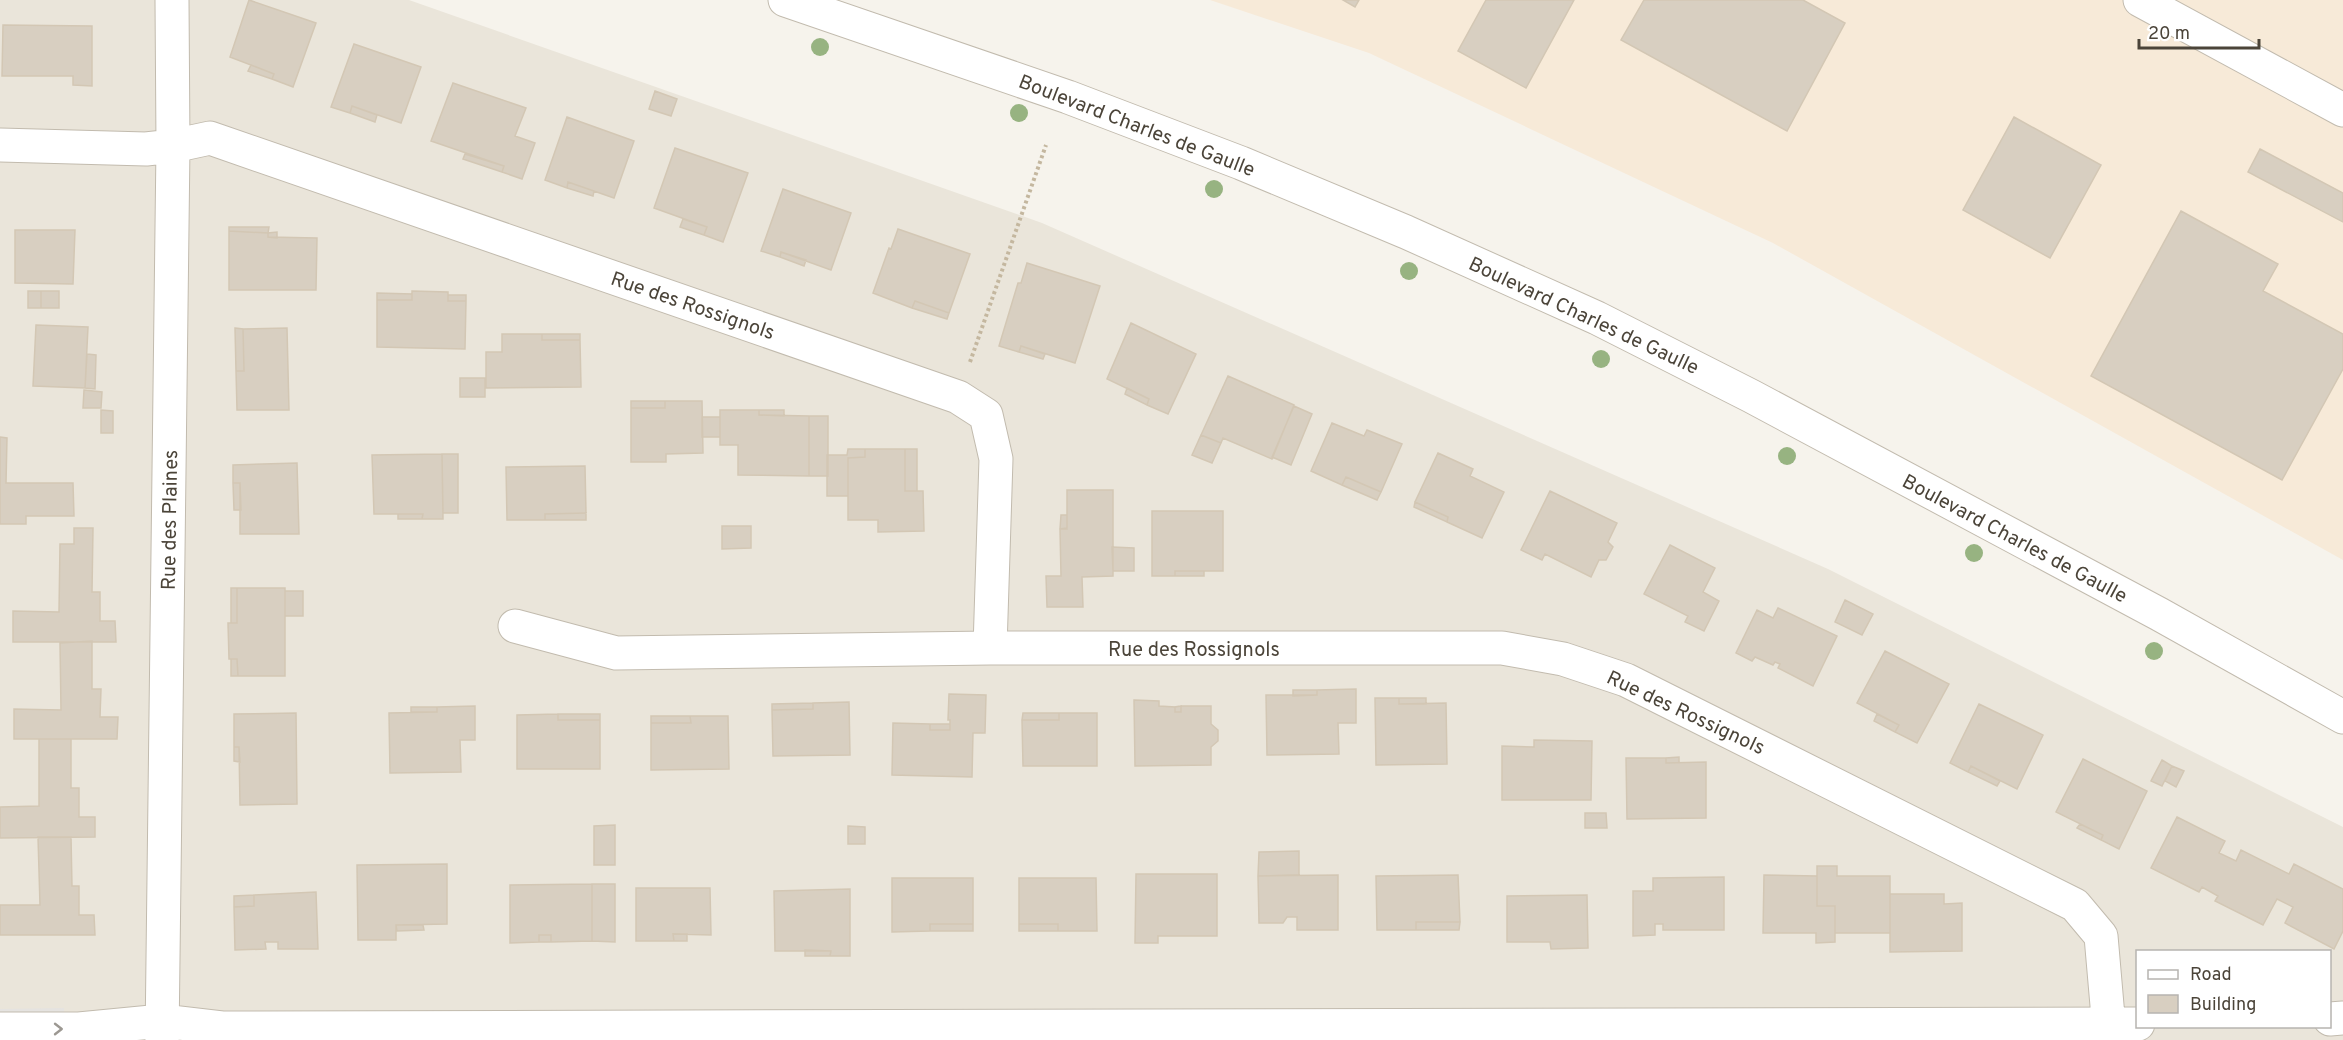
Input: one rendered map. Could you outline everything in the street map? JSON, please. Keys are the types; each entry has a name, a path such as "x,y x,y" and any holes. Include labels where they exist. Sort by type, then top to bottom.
{"street":[{"name":"Rue des Plaines","path":"162,1030 173,146 172,0"},
{"name":"Boulevard Charles de Gaulle","path":"785,0 1068,97 1240,163 1406,232 1597,318 1751,396 2343,717"},
{"path":"2140,0 2343,110"},
{"name":"Rue des Rossignols","path":"0,145 146,149 210,138 958,397 986,415 996,459 990,648"},
{"name":"Rue des Rossignols","path":"515,626 616,653 990,648 1503,648 1563,659 1626,680 2075,905 2101,936 2119,1030"},
{"path":"0,1029 222,1028 949,1033 2119,1030"}],"path":[{"path":"958,397 1046,145"}],"shaded area":[{"path":"0,0 409,0 1042,223 1828,569 2343,827 2343,1040 0,1040"},
{"path":"1210,0 2343,0 2343,560 1773,243 1369,53"},
{"path":"64,1008 64,1017 0,1018 0,1009"}],"building":[{"path":"249,0 316,23 293,87 272,79 274,74 230,57"},
{"path":"1343,0 1359,0 1355,7"},
{"path":"1486,0 1574,0 1526,88 1458,51"},
{"path":"1644,0 1803,0 1845,23 1787,131 1621,40"},
{"path":"3,25 92,26 92,86 73,85 73,76 2,76"},
{"path":"354,44 421,67 401,123 352,106 350,113 331,107"},
{"path":"251,65 274,74 272,79 248,71"},
{"path":"453,83 526,108 515,136 535,143 522,179 502,172 504,166 431,141"},
{"path":"655,91 677,99 671,116 649,109"},
{"path":"352,106 377,115 375,122 350,113"},
{"path":"567,117 634,141 614,198 568,182 567,188 545,180"},
{"path":"2014,117 2101,165 2050,258 1963,210"},
{"path":"675,148 748,173 723,242 704,235 707,227 654,208"},
{"path":"2260,149 2343,193 2343,222 2248,172"},
{"path":"465,154 504,166 502,172 463,159"},
{"path":"568,182 594,191 593,196 567,188"},
{"path":"783,189 851,213 831,270 781,252 780,257 761,251"},
{"path":"2181,211 2278,264 2263,291 2343,334 2343,369 2282,480 2091,376"},
{"path":"683,219 707,227 704,235 680,227"},
{"path":"229,227 269,227 268,233 229,231"},
{"path":"898,229 970,254 949,313 915,301 912,308 873,293"},
{"path":"15,230 75,230 73,284 15,283"},
{"path":"229,231 268,233 268,237 317,238 316,290 229,290"},
{"path":"277,232 277,238 268,237 268,233"},
{"path":"781,252 806,260 804,266 780,257"},
{"path":"1027,263 1100,286 1075,363 1021,346 1019,352 999,346 1018,283 1021,283"},
{"path":"28,291 41,291 41,308 28,308"},
{"path":"41,291 59,291 59,308 41,308"},
{"path":"412,291 448,292 448,301 466,301 465,349 377,347 377,300 412,300"},
{"path":"377,293 412,294 412,300 377,300"},
{"path":"448,295 466,295 466,301 448,301"},
{"path":"915,301 949,313 947,319 912,308"},
{"path":"1131,323 1196,354 1168,414 1147,405 1149,399 1107,379"},
{"path":"36,325 88,327 85,388 33,386"},
{"path":"235,328 243,329 244,371 236,371"},
{"path":"287,328 289,410 237,410 236,371 244,371 243,329"},
{"path":"502,334 542,334 542,340 580,340 581,387 486,388 486,352 502,352"},
{"path":"542,334 580,334 580,340 542,340"},
{"path":"1021,346 1045,354 1043,359 1019,352"},
{"path":"87,354 96,355 95,389 85,388"},
{"path":"1228,376 1294,405 1272,459 1223,438 1221,443 1201,435"},
{"path":"460,378 485,378 485,397 460,397"},
{"path":"1127,388 1149,399 1147,405 1125,394"},
{"path":"84,390 102,392 101,408 83,408"},
{"path":"631,401 665,401 665,408 631,408"},
{"path":"665,401 702,401 703,453 666,454 666,462 631,462 631,408 665,408"},
{"path":"1294,406 1312,414 1291,465 1272,457"},
{"path":"101,410 113,411 113,433 101,433"},
{"path":"720,410 759,410 759,415 809,416 809,476 738,475 738,445 720,445"},
{"path":"759,410 784,410 784,416 759,415"},
{"path":"809,416 828,416 828,476 809,476"},
{"path":"702,417 720,417 720,437 702,437"},
{"path":"1332,423 1364,436 1367,430 1402,444 1381,492 1346,477 1342,485 1311,471"},
{"path":"1201,435 1221,443 1212,463 1192,455"},
{"path":"0,437 7,438 6,483 73,483 74,516 26,516 26,524 0,524"},
{"path":"848,449 865,449 865,457 848,458 848,496 827,496 827,455 847,455"},
{"path":"865,449 905,449 905,491 923,491 924,531 878,532 878,520 848,520 848,458 865,457"},
{"path":"905,449 917,449 917,491 905,491"},
{"path":"1438,453 1473,469 1470,476 1504,492 1482,538 1447,522 1448,517 1415,502"},
{"path":"442,454 458,454 458,513 443,513"},
{"path":"442,454 443,519 422,519 423,514 374,514 372,455"},
{"path":"297,463 299,534 240,534 240,483 233,483 233,465"},
{"path":"585,466 586,513 545,514 545,520 507,520 506,467"},
{"path":"1346,477 1381,492 1377,500 1342,485"},
{"path":"233,483 240,483 241,510 234,510"},
{"path":"1067,490 1113,490 1113,576 1082,577 1083,607 1047,607 1046,576 1061,576 1060,529 1067,528"},
{"path":"1550,491 1617,523 1608,542 1613,547 1606,560 1599,560 1591,577 1545,554 1542,560 1521,550"},
{"path":"1415,502 1448,517 1447,522 1414,507"},
{"path":"1152,511 1223,511 1223,571 1175,571 1175,576 1152,576"},
{"path":"586,513 586,520 545,520 545,514"},
{"path":"398,514 423,514 422,519 398,519"},
{"path":"1061,515 1067,515 1067,529 1060,529"},
{"path":"722,526 751,526 751,548 722,549"},
{"path":"74,528 93,528 92,592 100,592 100,621 115,621 116,642 13,642 13,611 59,612 60,544 74,544"},
{"path":"1670,545 1715,568 1703,592 1719,601 1704,631 1685,622 1688,616 1644,594"},
{"path":"1112,547 1134,548 1134,571 1113,571"},
{"path":"1175,571 1204,571 1204,576 1175,576"},
{"path":"231,588 237,588 237,623 231,623"},
{"path":"237,588 285,588 285,676 238,676 237,659 229,659 228,623 237,623"},
{"path":"285,591 303,591 303,616 285,616"},
{"path":"1845,600 1873,614 1862,635 1835,622"},
{"path":"1778,608 1837,636 1813,686 1778,668 1780,664 1775,662 1773,665 1755,657 1752,661 1736,653 1757,610 1773,618"},
{"path":"92,641 92,689 101,689 100,717 118,717 117,739 14,739 14,709 61,710 60,643"},
{"path":"1885,651 1949,684 1917,743 1895,732 1899,725 1857,703"},
{"path":"231,659 237,659 238,676 231,676"},
{"path":"1356,689 1356,723 1338,723 1339,754 1267,755 1266,695 1317,695 1317,690"},
{"path":"1293,690 1317,690 1317,695 1293,696"},
{"path":"949,694 986,695 985,733 973,733 972,777 892,775 893,723 930,724 930,730 950,730"},
{"path":"1375,698 1399,698 1399,704 1446,703 1447,764 1376,765"},
{"path":"1399,698 1426,698 1426,704 1399,704"},
{"path":"1134,700 1159,701 1159,706 1175,707 1175,712 1181,712 1181,706 1211,706 1211,724 1218,730 1218,741 1211,747 1211,765 1135,766"},
{"path":"849,702 850,755 773,756 772,710 813,709 813,703"},
{"path":"813,703 813,709 772,710 772,704"},
{"path":"1979,704 2043,735 2017,789 1971,766 1968,772 1950,763"},
{"path":"475,706 475,740 460,740 461,772 390,773 389,713 437,712 437,707"},
{"path":"1181,706 1181,712 1175,712 1175,707"},
{"path":"411,707 437,707 437,712 411,712"},
{"path":"296,713 297,804 240,805 239,747 234,747 234,714"},
{"path":"1023,713 1059,713 1059,720 1022,720"},
{"path":"1059,713 1097,713 1097,766 1023,766 1022,720 1059,720"},
{"path":"558,714 558,720 600,720 600,769 517,769 517,715"},
{"path":"558,714 600,714 600,720 558,720"},
{"path":"1877,714 1899,725 1895,732 1874,721"},
{"path":"651,716 690,716 691,723 651,723"},
{"path":"690,716 728,716 729,769 651,770 651,723 691,723"},
{"path":"930,724 950,724 950,730 930,730"},
{"path":"39,739 71,739 71,788 79,788 79,817 95,817 95,837 0,838 0,807 39,806"},
{"path":"1534,740 1592,741 1591,800 1502,800 1502,746 1534,747"},
{"path":"234,747 239,747 240,762 234,761"},
{"path":"1679,757 1679,763 1666,763 1666,758"},
{"path":"1626,758 1666,758 1666,763 1706,762 1706,818 1627,819"},
{"path":"2083,759 2147,791 2119,849 2101,840 2103,835 2056,812"},
{"path":"2162,760 2172,766 2162,786 2151,781"},
{"path":"1971,766 2000,781 1997,786 1968,772"},
{"path":"2172,766 2184,771 2176,787 2165,781"},
{"path":"1585,813 1606,813 1607,828 1585,828"},
{"path":"2177,817 2225,841 2219,853 2236,861 2241,850 2289,874 2294,864 2343,889 2343,931 2334,949 2285,923 2293,907 2277,899 2263,925 2215,901 2218,896 2202,887 2199,892 2151,868"},
{"path":"2080,824 2103,835 2101,840 2077,828"},
{"path":"615,825 615,865 594,865 594,826"},
{"path":"848,826 865,827 865,844 848,844"},
{"path":"38,837 71,837 72,886 79,886 79,915 94,915 95,935 0,935 0,905 40,905"},
{"path":"1299,851 1299,875 1258,876 1259,852"},
{"path":"447,864 447,924 396,925 396,940 358,940 357,865"},
{"path":"1817,866 1837,866 1837,876 1890,876 1890,933 1835,933 1835,906 1817,906"},
{"path":"1136,874 1217,874 1217,936 1158,936 1158,943 1135,943"},
{"path":"1338,875 1338,930 1297,930 1297,917 1287,917 1283,923 1259,923 1258,876"},
{"path":"1458,875 1460,922 1416,922 1416,930 1377,930 1376,876"},
{"path":"1764,875 1817,876 1817,906 1835,906 1835,942 1816,943 1816,933 1763,933"},
{"path":"1724,877 1724,930 1663,930 1663,924 1655,924 1655,935 1633,936 1633,891 1653,891 1653,878"},
{"path":"892,878 973,878 973,924 930,924 930,931 892,932"},
{"path":"1019,878 1096,878 1097,931 1058,931 1058,924 1019,924"},
{"path":"592,884 615,884 615,942 592,941"},
{"path":"592,884 592,941 551,942 551,935 539,935 539,942 510,943 510,885"},
{"path":"636,888 710,888 711,935 673,934 674,941 636,941"},
{"path":"850,889 850,956 830,956 831,951 775,951 774,891"},
{"path":"316,892 318,949 278,949 278,942 265,942 266,949 235,950 234,907 254,906 254,895"},
{"path":"1890,894 1944,894 1944,904 1962,903 1962,951 1890,952"},
{"path":"254,895 254,906 234,907 234,896"},
{"path":"1587,895 1588,948 1551,949 1550,942 1507,942 1507,896"},
{"path":"1416,922 1460,922 1459,930 1416,930"},
{"path":"930,924 973,924 973,931 930,931"},
{"path":"1019,924 1058,924 1058,931 1019,931"},
{"path":"396,925 423,925 424,930 397,931"},
{"path":"673,934 687,934 687,941 674,941"},
{"path":"539,935 551,935 551,942 539,942"},
{"path":"805,950 831,951 830,956 805,956"}]}
